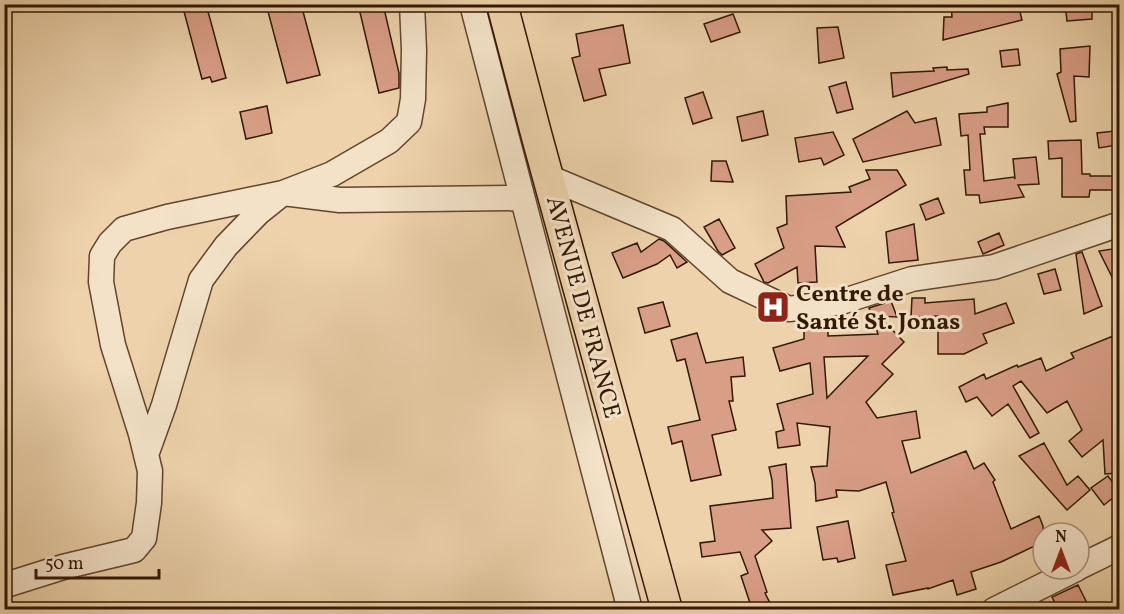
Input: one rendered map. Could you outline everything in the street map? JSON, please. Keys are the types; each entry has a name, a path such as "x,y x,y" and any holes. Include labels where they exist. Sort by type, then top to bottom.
{"main road":[{"name":"AVENUE DE FRANCE","path":"502,4 667,609"}],"street":[{"path":"4,583 9,584 63,567 134,550 144,537 149,503 150,471 113,345 100,282 102,256 110,243 124,229 167,217 283,194 332,174 389,141 409,122 413,99 412,4"},
{"path":"472,4 630,609"},
{"path":"548,177 672,229 730,281 789,309 841,302 912,279 994,267 1119,224"},
{"path":"146,455 164,405 201,280 225,246 258,213 283,194 340,200 521,198"},
{"path":"1091,561 1119,548"},
{"path":"994,609 1051,581"}],"building":[{"path":"182,4 206,4 226,78 212,82 210,77 202,79"},
{"path":"266,4 301,4 320,75 287,83"},
{"path":"358,4 383,4 399,73 399,88 379,93"},
{"path":"951,4 1018,4 1022,20 943,40 944,17 952,17"},
{"path":"1065,4 1092,4 1092,19 1067,21"},
{"path":"733,14 740,32 711,42 704,24"},
{"path":"623,25 630,63 599,69 606,95 584,101 572,58 580,56 576,34"},
{"path":"838,27 844,58 819,63 817,28"},
{"path":"1090,46 1089,77 1074,76 1076,121 1070,122 1057,74 1061,72 1060,49"},
{"path":"1018,49 1020,65 1002,67 1000,51"},
{"path":"947,67 947,70 968,69 969,74 893,97 891,73 934,71 933,68"},
{"path":"846,82 853,109 837,113 829,87"},
{"path":"703,92 712,118 693,124 685,98"},
{"path":"1008,103 1008,127 984,127 985,134 980,134 984,181 1014,177 1015,179 1013,159 1036,157 1039,184 1018,185 1024,197 980,203 979,195 966,195 964,170 970,170 968,135 961,136 959,114 987,112 987,107"},
{"path":"267,106 272,133 246,139 240,112"},
{"path":"763,111 768,135 742,141 737,117"},
{"path":"907,111 915,123 936,118 941,145 863,162 853,139"},
{"path":"1115,131 1117,145 1099,148 1097,133"},
{"path":"833,132 844,155 824,165 821,158 799,162 795,138"},
{"path":"1081,140 1082,174 1118,176 1119,190 1090,190 1089,197 1062,197 1062,158 1049,159 1048,141"},
{"path":"712,161 726,161 733,182 711,181"},
{"path":"866,170 897,170 906,185 836,227 845,247 815,246 817,282 798,283 797,267 768,283 764,282 755,264 784,248 777,228 787,224 786,196 851,192 849,187 870,179"},
{"path":"938,198 944,213 926,220 920,205"},
{"path":"719,219 735,248 722,255 704,227"},
{"path":"914,224 918,260 889,263 886,232"},
{"path":"999,233 1004,245 983,254 978,242"},
{"path":"659,239 687,262 677,268 670,255 657,264 623,278 612,253 637,243 641,252"},
{"path":"1119,248 1119,291 1099,251"},
{"path":"1082,252 1102,306 1084,314 1076,254"},
{"path":"1055,269 1061,290 1044,294 1038,274"},
{"path":"912,298 925,298 925,303 974,299 975,314 1006,303 1014,323 983,334 987,343 964,354 938,354 938,316 911,317"},
{"path":"891,301 897,317 879,316 904,342 882,364 893,374 866,402 877,418 916,411 920,438 902,441 911,473 966,451 974,469 984,463 995,480 993,482 1011,529 1039,516 1041,521 1031,521 1031,548 1001,562 971,572 976,589 957,595 953,580 928,589 893,595 886,565 906,561 886,482 859,491 836,490 837,497 816,501 811,467 827,466 830,427 797,423 800,445 778,448 776,432 784,430 777,404 813,394 810,363 780,371 773,348 804,339 804,322 828,321 828,336 878,334 869,308","holes":["868,356 827,398 824,357"]},
{"path":"663,302 670,326 645,333 638,308"},
{"path":"697,333 706,363 743,357 745,376 731,377 733,401 729,401 736,430 712,435 721,475 691,481 682,441 672,444 668,427 700,420 685,359 677,361 671,340"},
{"path":"1113,336 1119,352 1119,473 1105,474 1103,440 1082,457 1069,441 1082,430 1067,401 1047,413 1021,381 1013,386 1039,433 1030,438 1008,404 992,416 977,397 966,402 959,387 984,374 986,379 1017,365 1018,367 1041,358 1046,371 1074,358 1071,353"},
{"path":"1044,443 1067,485 1078,476 1090,490 1067,510 1019,456"},
{"path":"786,464 791,528 762,530 772,541 755,556 767,592 765,593 773,609 752,609 741,576 748,573 740,552 702,557 700,543 715,541 710,506 773,498 769,467"},
{"path":"1108,476 1119,493 1104,505 1091,488"},
{"path":"848,521 855,558 838,562 837,558 823,560 817,527"},
{"path":"1078,585 1090,609 1058,609 1052,597"}],"place":[{"name":"Centre de Santé St. Jonas","path":"773,307"}]}
